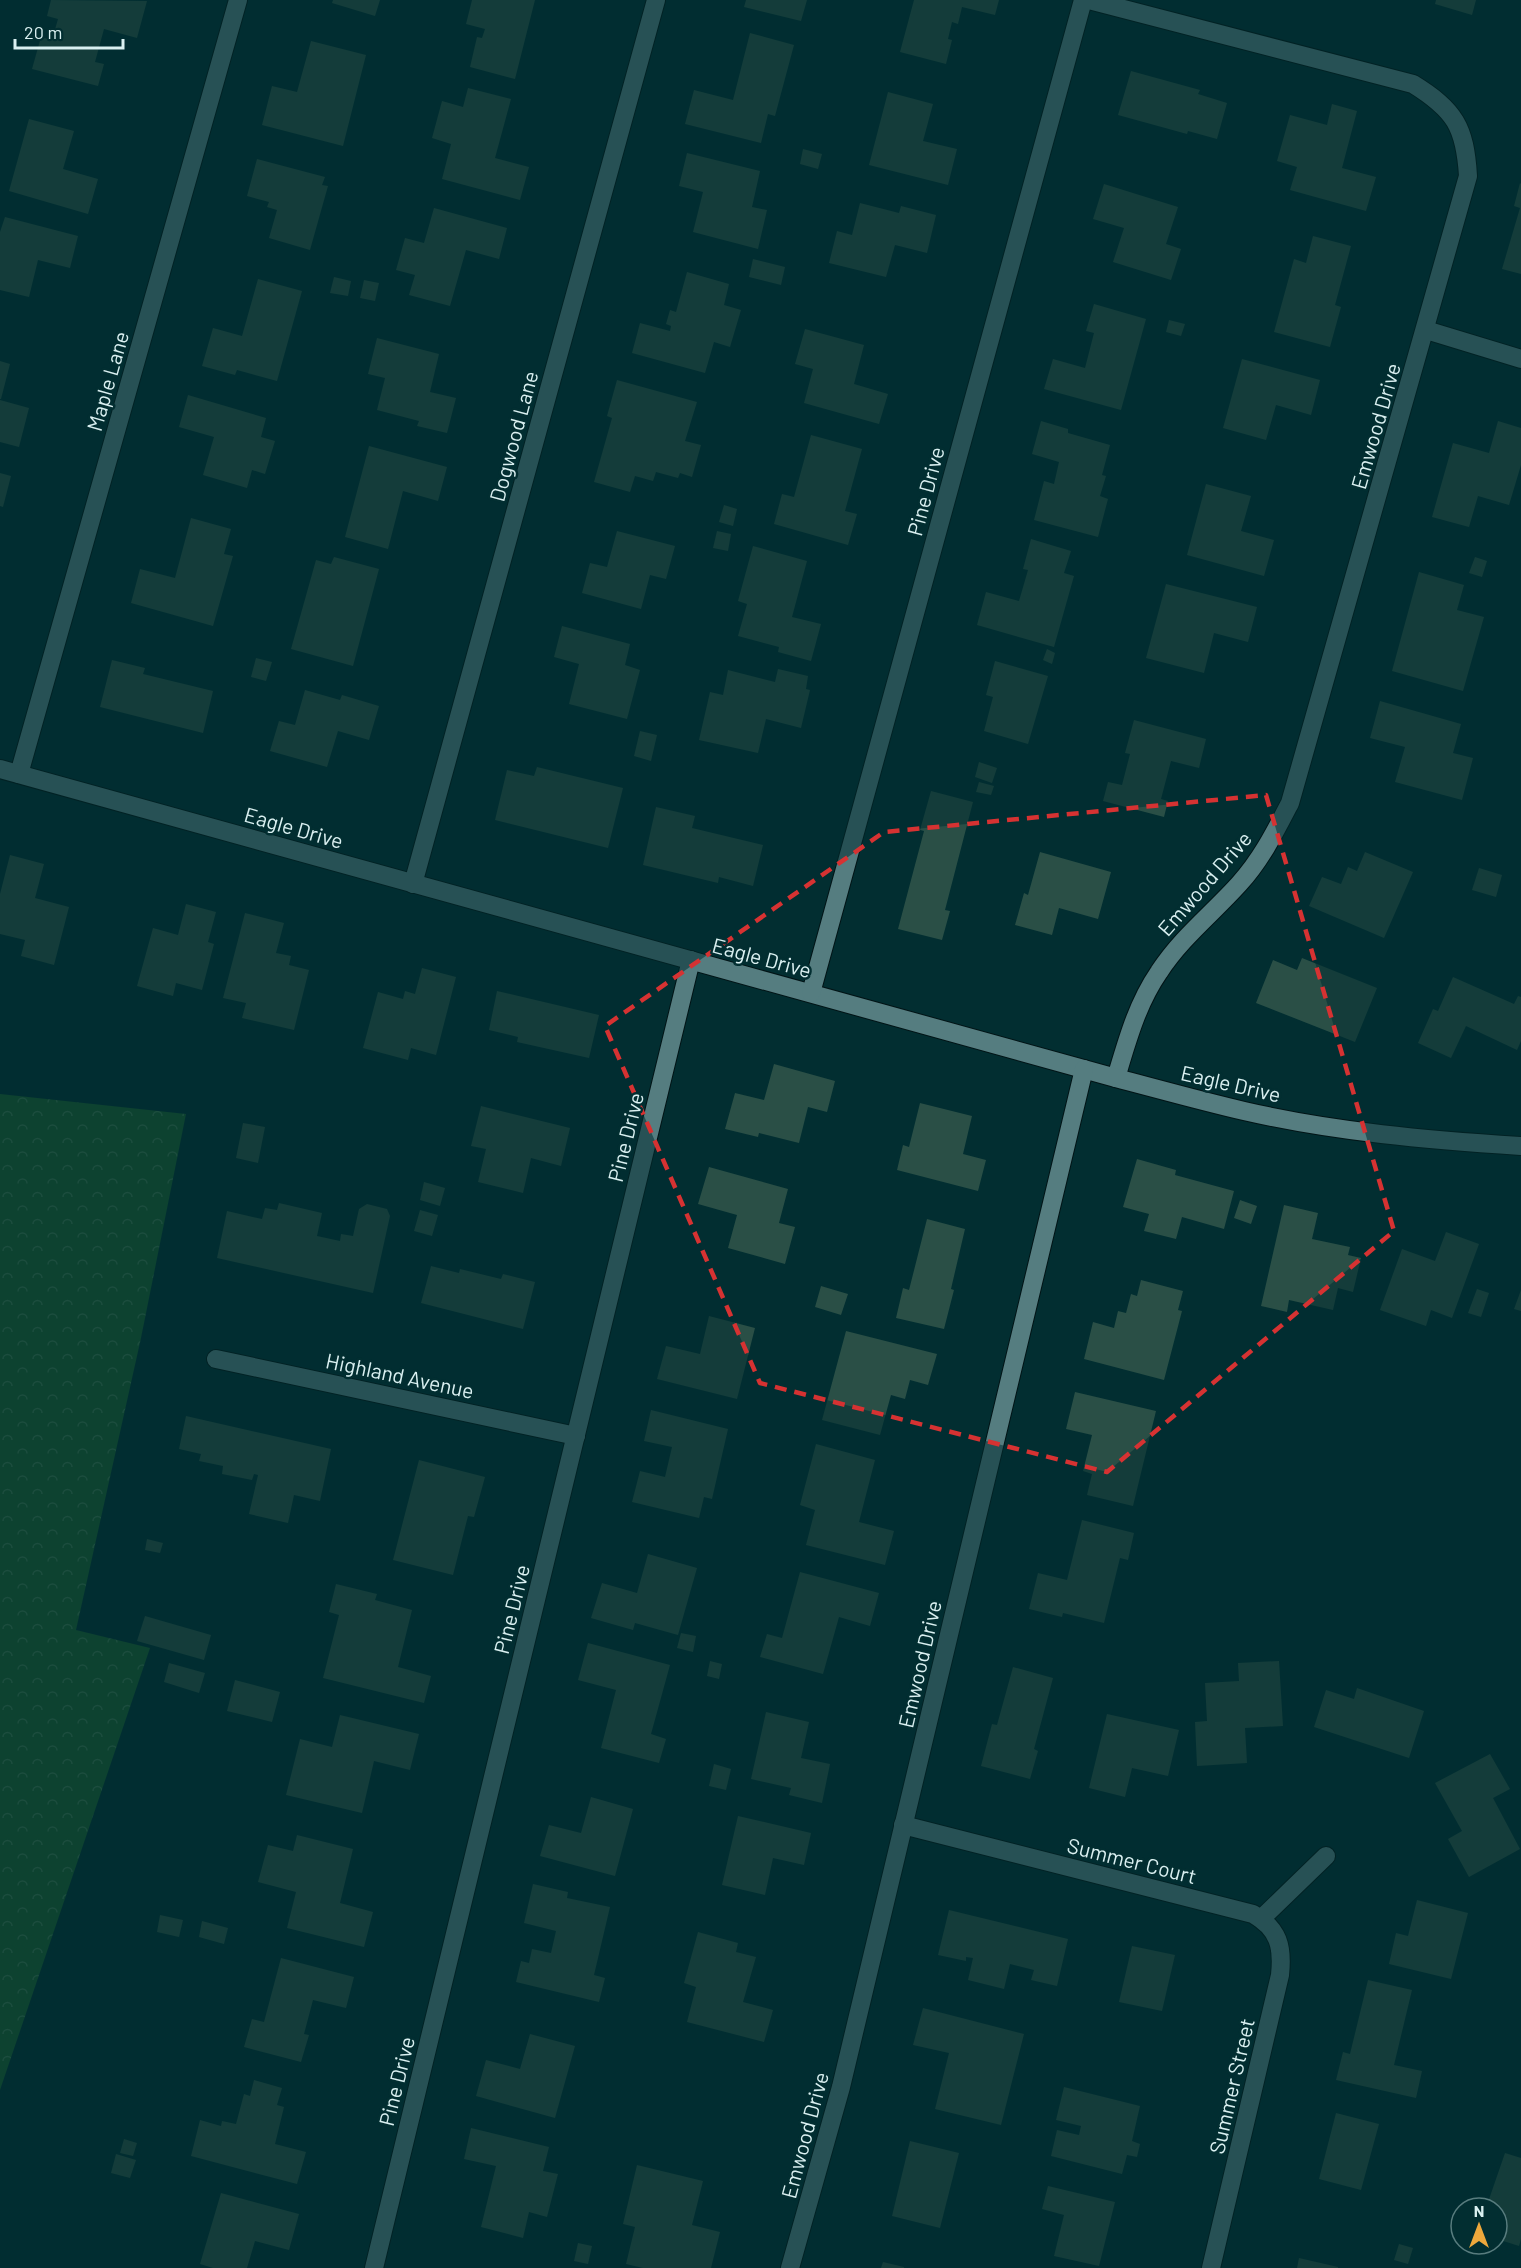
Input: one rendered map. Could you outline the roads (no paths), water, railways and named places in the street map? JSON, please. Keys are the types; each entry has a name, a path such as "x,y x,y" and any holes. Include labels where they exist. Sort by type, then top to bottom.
{"street":[{"name":"Maple Lane","path":"20,774 238,0"},
{"name":"Dogwood Lane","path":"413,884 656,0"},
{"name":"Pine Drive","path":"811,993 1083,0"},
{"name":"Emwood Drive","path":"1089,0 1413,84 1437,98 1456,121 1467,148 1468,176 1290,803 1267,848 1239,884 1183,939 1158,973 1133,1020 1116,1078"},
{"path":"1426,330 1521,359"},
{"name":"Eagle Drive","path":"0,769 1116,1078 1245,1111 1346,1130 1449,1142 1521,1146"},
{"name":"Pine Drive","path":"374,2268 691,960"},
{"name":"Emwood Drive","path":"790,2268 841,2087 1084,1069"},
{"name":"Highland Avenue","path":"216,1359 576,1436"},
{"name":"Summer Court","path":"903,1825 1253,1914 1261,1919"},
{"path":"1261,1919 1326,1856"},
{"name":"Summer Street","path":"1212,2268 1280,1975 1282,1954 1275,1935 1261,1919"}]}
